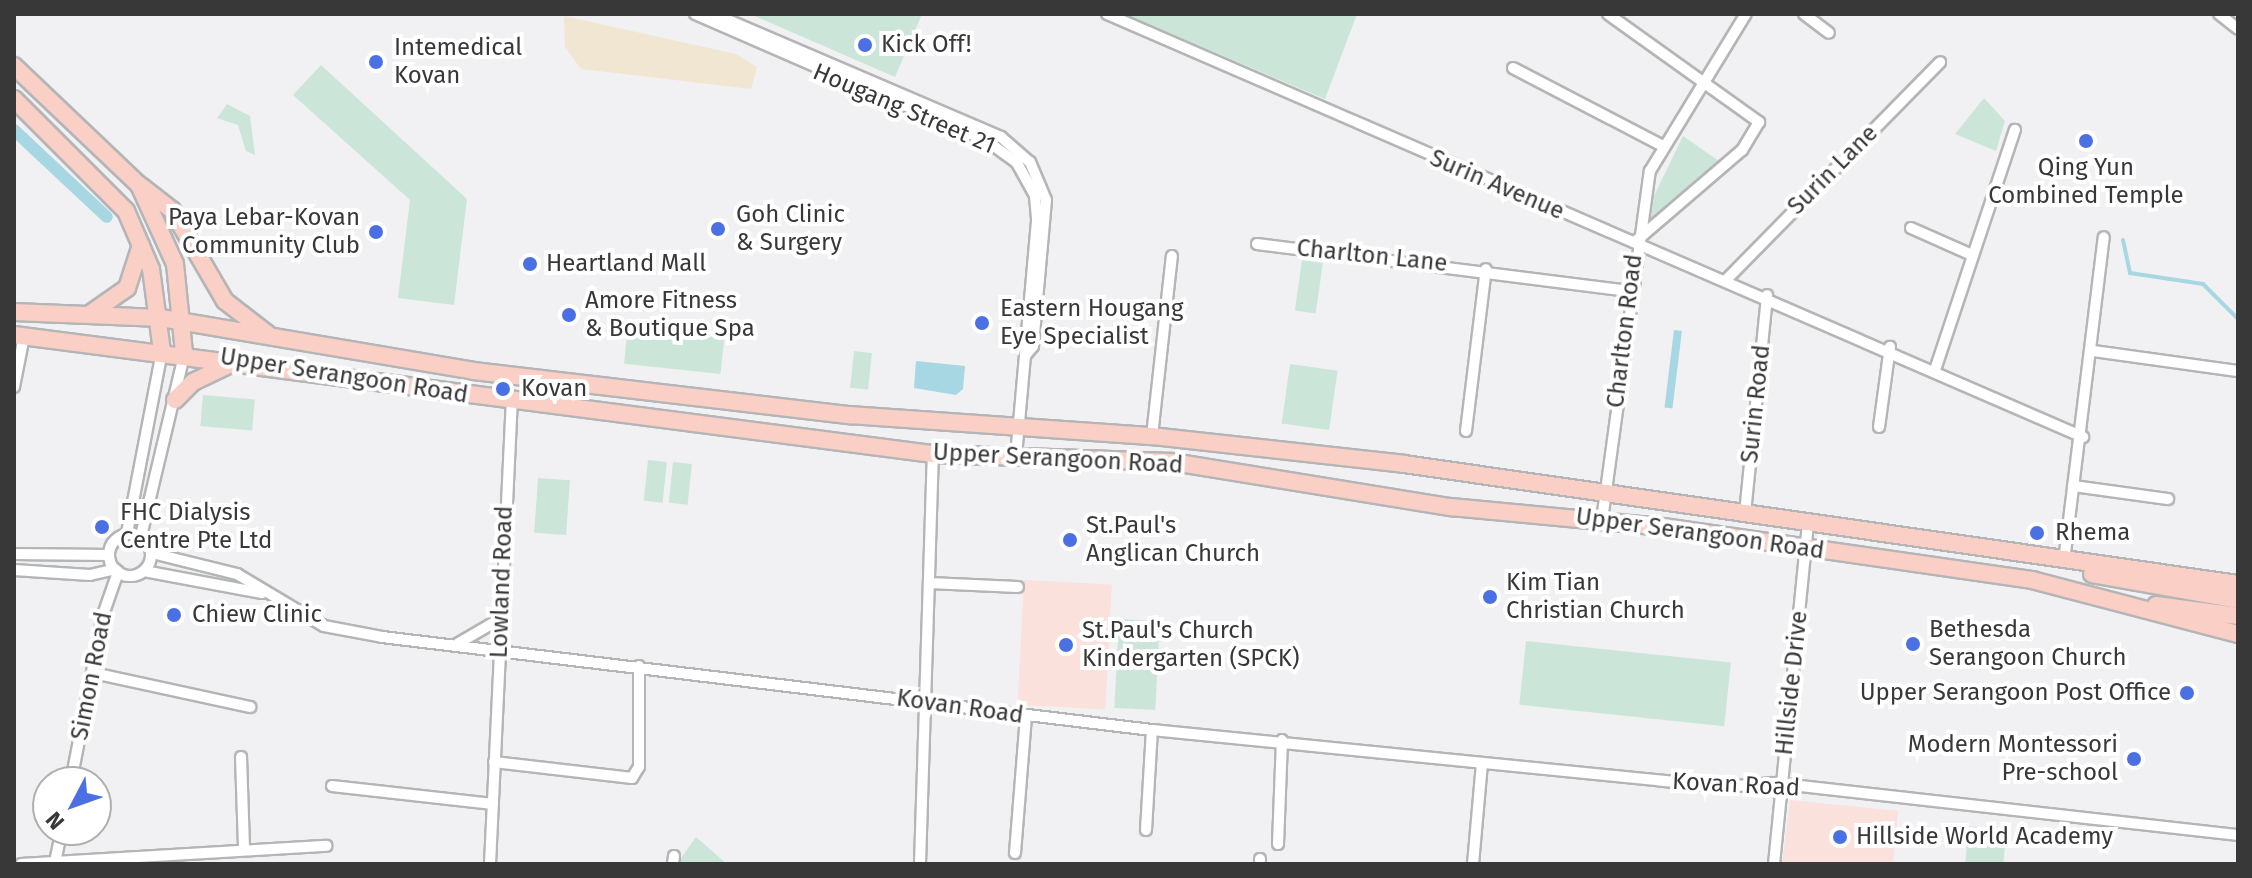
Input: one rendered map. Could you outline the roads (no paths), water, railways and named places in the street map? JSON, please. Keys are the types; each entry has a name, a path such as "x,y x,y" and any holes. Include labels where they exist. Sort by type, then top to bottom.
{"main road":[{"path":"14,66 139,185 172,210 225,301 276,339"},
{"path":"14,99 97,177 126,211 141,245 161,318 162,351"},
{"path":"139,185 165,229 185,322 184,353"},
{"path":"84,315 106,308 127,288 141,245"},
{"name":"Upper Serangoon Road","path":"14,312 161,318 497,374 1018,427 1152,436 1605,490 2238,584"},
{"name":"Upper Serangoon Road","path":"17,339 240,359 512,403 728,422 933,454 1172,462 1451,507 1602,520 1975,570 2140,605 2238,634"},
{"path":"175,400 193,382 240,359"},
{"path":"2001,551 2163,591 2238,600"},
{"path":"2140,605 2238,616"}],"street":[{"name":"Hougang Street 21","path":"695,14 987,141 1017,163 1037,209 1016,458"},
{"name":"Hougang Street 21","path":"714,14 1001,137 1030,162 1046,200 1033,346 1025,356"},
{"name":"Surin Avenue","path":"1107,14 1890,347 2081,434"},
{"path":"1608,14 1758,117 1757,131 1636,241"},
{"name":"Charlton Road","path":"1602,520 1629,291 1647,182 1663,146 1702,78 1746,14"},
{"path":"1804,14 1829,33"},
{"path":"2219,14 2238,29"},
{"name":"Surin Lane","path":"1727,279 1940,62"},
{"path":"1513,68 1663,146"},
{"path":"1936,367 2015,130"},
{"path":"1911,228 1972,255"},
{"path":"2067,561 2104,237"},
{"name":"Charlton Lane","path":"1257,244 1486,269 1629,291"},
{"path":"1152,436 1172,256"},
{"path":"1466,431 1486,269"},
{"name":"Surin Road","path":"1745,513 1767,295"},
{"path":"14,387 17,339"},
{"path":"1879,427 1890,347"},
{"path":"109,555 127,533 162,351"},
{"path":"2093,351 2238,371"},
{"path":"141,536 184,353"},
{"name":"Lowland Road","path":"490,864 512,403"},
{"path":"920,864 933,454"},
{"path":"2075,486 2168,499"},
{"name":"Hillside Drive","path":"1774,864 1808,522"},
{"path":"14,570 90,575 144,571 152,553 141,536 127,533"},
{"name":"Kovan Road","path":"152,553 237,574 262,593 338,630 1152,730 1282,740 1725,787 1781,784 2238,835"},
{"path":"14,554 109,555"},
{"path":"109,555 116,571"},
{"name":"Simon Road","path":"74,766 108,596 116,571"},
{"name":"Kovan Road","path":"144,571 262,593"},
{"path":"90,575 108,596"},
{"path":"929,583 1018,587"},
{"path":"455,645 500,619"},
{"path":"494,762 634,776 639,666"},
{"path":"93,673 250,707"},
{"path":"1015,853 1026,716"},
{"path":"1146,830 1152,730"},
{"path":"1278,844 1282,740"},
{"path":"241,757 244,848"},
{"path":"1473,864 1482,763"},
{"path":"332,786 493,804"},
{"path":"21,864 158,858 244,848 326,846"}],"water":[{"path":"1674,330 1682,331 1672,408 1664,407"},
{"path":"916,361 965,366 963,389 956,395 914,388"}],"waterway":[{"path":"14,130 107,217"},
{"path":"2123,240 2130,273 2203,284 2238,319"}],"place":[{"name":"Kick Off!","path":"865,45"},
{"name":"Intemedical Kovan","path":"376,62"},
{"name":"Qing Yun Combined Temple","path":"2086,141"},
{"name":"Goh Clinic & Surgery","path":"718,229"},
{"name":"Paya Lebar-Kovan Community Club","path":"376,232"},
{"name":"Heartland Mall","path":"530,264"},
{"name":"Amore Fitness & Boutique Spa","path":"569,315"},
{"name":"Eastern Hougang Eye Specialist","path":"982,323"},
{"name":"Kovan","path":"503,389"},
{"name":"FHC Dialysis Centre Pte Ltd","path":"102,527"},
{"name":"Rhema","path":"2037,533"},
{"name":"St.Paul's Anglican Church","path":"1070,540"},
{"name":"Kim Tian Christian Church","path":"1490,597"},
{"name":"Chiew Clinic","path":"174,615"},
{"name":"Bethesda Serangoon Church","path":"1913,644"},
{"name":"St.Paul's Church Kindergarten (SPCK)","path":"1066,645"},
{"name":"Upper Serangoon Post Office","path":"2187,693"},
{"name":"Modern Montessori Pre-school","path":"2134,759"},
{"name":"Hillside World Academy","path":"1840,837"}]}
